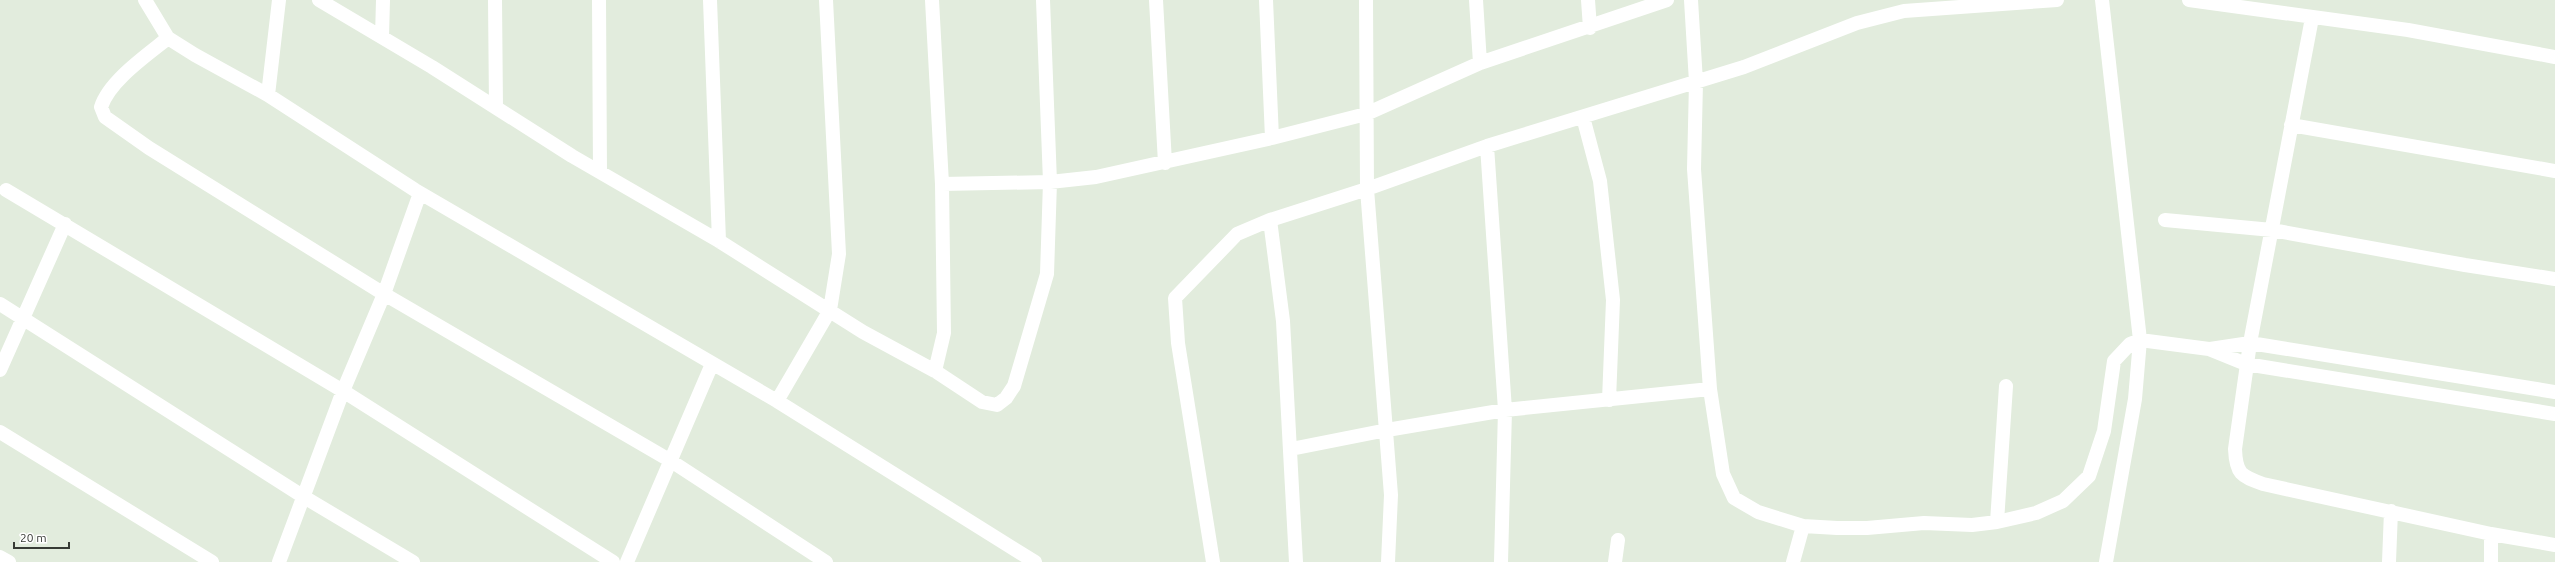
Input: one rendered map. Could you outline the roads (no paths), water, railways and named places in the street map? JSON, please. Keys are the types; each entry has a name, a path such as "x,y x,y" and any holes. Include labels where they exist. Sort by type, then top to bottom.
{"street":[{"path":"144,0 168,38 195,55 268,95 420,193 602,297 712,364 777,401 1035,562"},
{"path":"268,95 279,0"},
{"path":"319,0 382,37 600,172 719,241 863,332 935,371 982,402 997,404 1006,398 1014,386 1047,274 1050,182 1043,0"},
{"path":"382,37 383,0"},
{"path":"495,0 496,107"},
{"path":"599,0 600,172"},
{"path":"710,0 719,241"},
{"path":"777,401 830,310 840,254 826,0"},
{"path":"932,0 942,184 944,333 935,371"},
{"path":"1156,0 1165,163"},
{"path":"1266,0 1272,138"},
{"path":"1366,0 1367,189 1391,495 1388,562"},
{"path":"1476,0 1480,63"},
{"path":"1588,0 1590,28"},
{"path":"942,184 1050,182 1096,177 1165,163 1272,138 1366,114 1480,63 1590,28 1668,0"},
{"path":"1691,0 1696,82 1694,169 1710,389 1723,474 1734,498 1758,512 1803,526 1867,528 1924,523 1972,525 1997,522 2036,513 2064,501 2089,476 2104,431 2114,361 2121,351 2140,340 2209,349 2246,364 2555,414"},
{"path":"1213,562 1178,343 1175,298 1237,234 1270,220 1367,189 1487,146 1744,67 1857,23 1904,11 2057,0"},
{"path":"2102,0 2140,340 2135,399 2106,562"},
{"path":"2189,0 2408,30 2555,57"},
{"path":"2312,18 2246,364 2235,449 2235,465 2243,476 2263,484 2491,534 2555,545"},
{"path":"168,38 132,68 104,96 101,107 105,117 149,148 384,294 671,461 826,562"},
{"path":"1582,117 1600,182 1613,300 1609,400"},
{"path":"2291,125 2555,171"},
{"path":"1487,146 1505,410 1501,562"},
{"path":"6,190 343,391 614,562"},
{"path":"279,562 343,391 384,294 420,193"},
{"path":"1270,220 1283,321 1296,562"},
{"path":"2166,220 2272,230 2465,265 2555,279"},
{"path":"0,370 65,224"},
{"path":"0,304 23,317 304,497 413,562"},
{"path":"2209,349 2250,343 2555,392"},
{"path":"627,562 712,364"},
{"path":"1997,522 2006,386"},
{"path":"1291,449 1387,430 1505,410 1710,389"},
{"path":"0,432 212,562"},
{"path":"2389,562 2391,511"},
{"path":"1793,562 1803,526"},
{"path":"2490,562 2491,534"},
{"path":"1615,562 1618,540"},
{"path":"0,557 9,562"}]}
